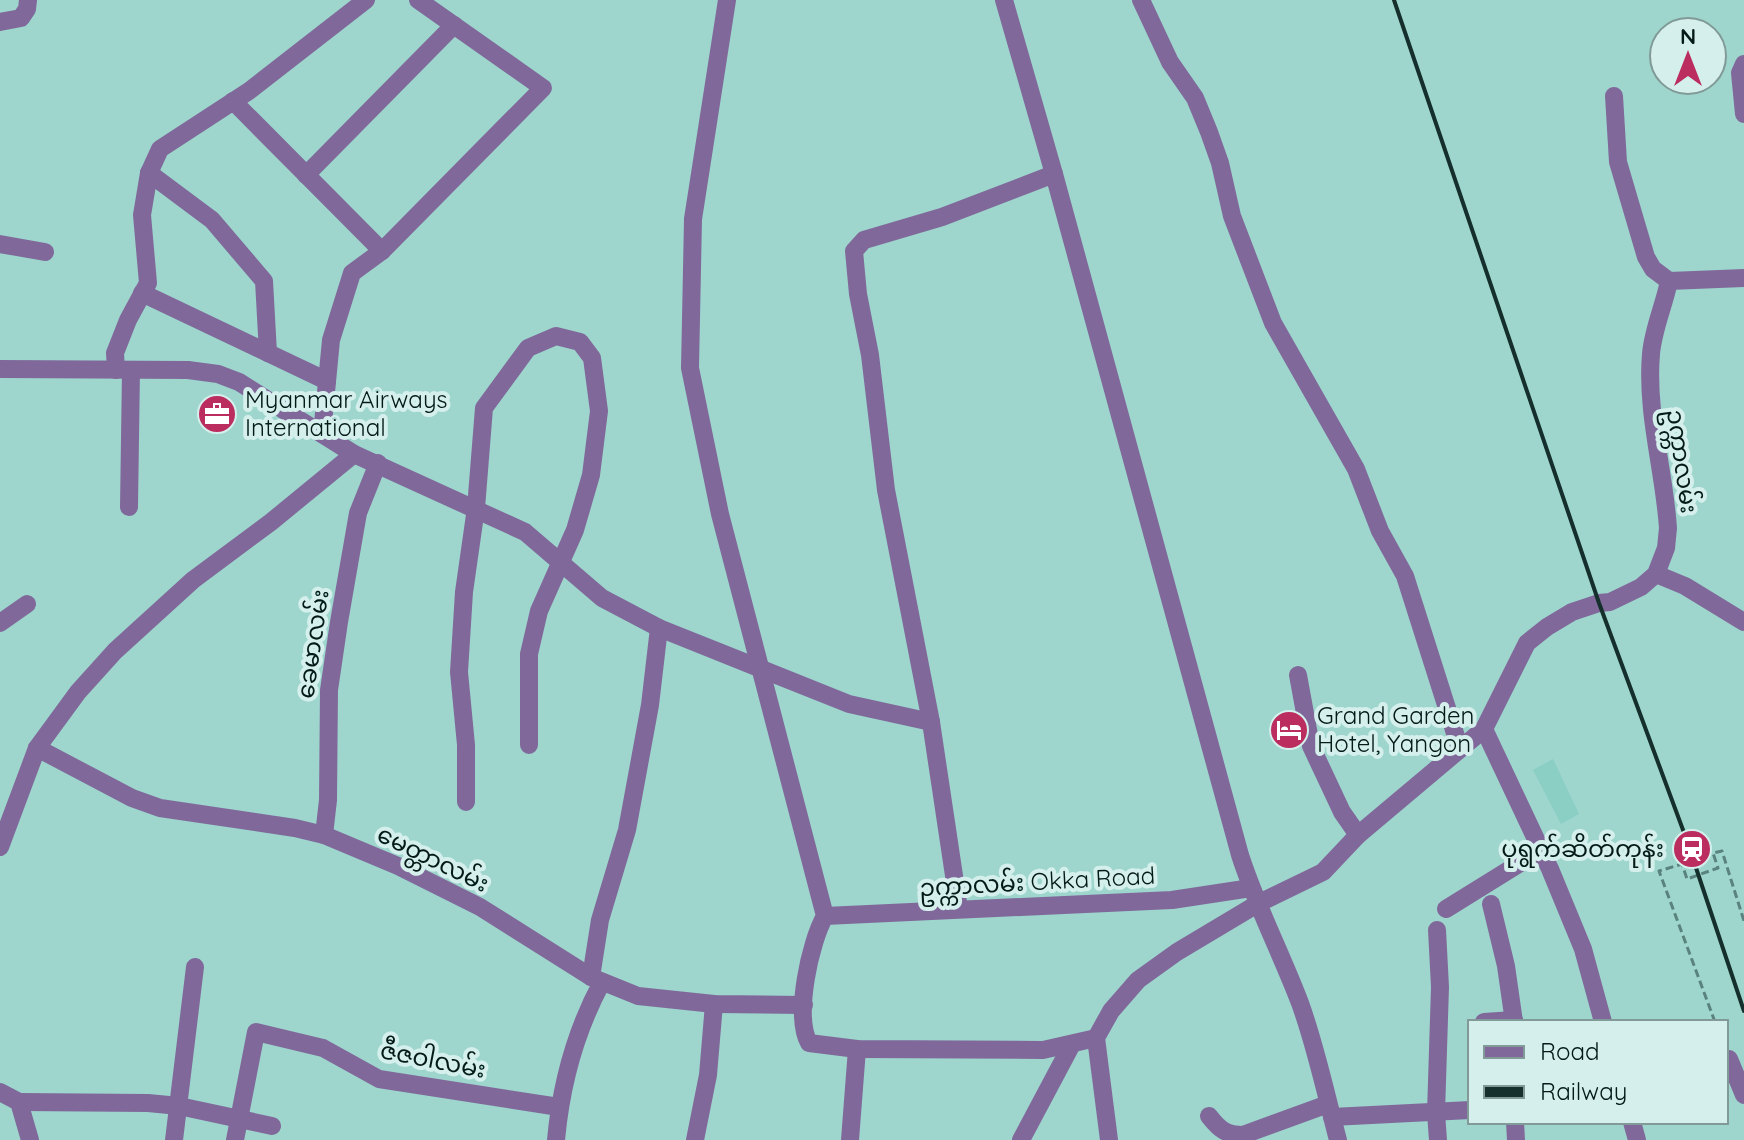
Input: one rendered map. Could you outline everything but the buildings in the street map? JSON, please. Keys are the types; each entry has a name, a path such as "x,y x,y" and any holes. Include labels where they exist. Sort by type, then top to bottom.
{"street":[{"path":"0,22 21,18 28,0"},
{"path":"129,507 124,370 115,353 148,283 142,215 149,173 160,149 233,101 366,0"},
{"path":"322,434 331,340 352,273 382,251 543,88 418,0"},
{"path":"727,0 693,219 690,368 720,514 825,916 816,930 811,952 804,1005 804,1034 809,1043 857,1049 1043,1050 1096,1038"},
{"path":"1004,0 1255,896 1301,1007 1338,1140"},
{"path":"1141,0 1170,62 1195,98 1209,132 1220,163 1232,216 1273,323 1356,469 1380,531 1405,576 1460,749"},
{"path":"306,175 454,25"},
{"path":"1744,64 1740,73 1744,114"},
{"path":"1614,96 1618,162 1646,257 1653,269 1669,281 1744,278"},
{"path":"233,101 382,251"},
{"path":"149,173 212,220 264,281 268,353"},
{"path":"959,909 931,722 886,490 854,251 864,240 942,217 1054,174"},
{"path":"0,244 45,252"},
{"name":"ဥက္ကာလမ်း","path":"1656,574 1666,548 1668,528 1649,405 1651,352 1669,281"},
{"path":"142,293 327,381"},
{"path":"466,802 466,745 459,672 464,592 476,508 484,408 528,348 556,336 580,342 592,358 599,411 591,475 575,530 539,611 529,654 529,745"},
{"path":"0,369 188,370 218,374 239,382 354,454 525,532 602,598 659,628 849,704 931,722"},
{"path":"0,847 37,748 78,692 115,651 193,580 354,454"},
{"name":"ခေမာလမ်း","path":"324,835 328,800 329,690 358,513 378,463"},
{"path":"1109,1140 1096,1038 1111,1011 1138,980 1255,896 1323,872 1358,835 1484,729 1527,643 1572,612 1610,602 1641,587 1656,574 1685,586 1744,622"},
{"path":"0,623 27,604"},
{"path":"556,1140 559,1107 596,979 600,920 627,830 650,705 659,628"},
{"path":"1298,675 1311,746 1342,812 1358,835"},
{"path":"1484,729 1583,949 1602,1020"},
{"name":"မေတ္တာလမ်း","path":"37,748 132,798 160,808 324,835 398,866 480,907 596,979 638,996 714,1004 804,1005"},
{"path":"1446,909 1541,850"},
{"name":"ဥက္ကာလမ်း Okka Road","path":"825,916 1255,896"},
{"path":"1491,904 1506,966 1514,1020"},
{"path":"1437,930 1440,987 1438,1140"},
{"path":"174,1140 195,967"},
{"path":"695,1140 708,1075 714,1004"},
{"name":"ဇီဇဝါလမ်း","path":"240,1119 256,1032 323,1048 379,1079 559,1107"},
{"path":"1021,1140 1072,1044"},
{"path":"850,1140 857,1049"},
{"path":"1728,1059 1744,1095"},
{"path":"0,1092 19,1102 179,1106 272,1126"},
{"path":"19,1102 30,1140"},
{"path":"1209,1116 1230,1135 1243,1135 1330,1111 1436,1113 1468,1110"},
{"path":"235,1140 240,1119"}],"path":[{"path":"1714,1020 1659,871 1682,864 1687,879 1718,868 1713,853 1722,851 1744,921"}],"shaded area":[{"path":"1553,759 1579,814 1561,824 1533,770"}],"railway":[{"path":"1394,0 1599,603 1686,838 1744,1011"}],"place":[{"name":"Myanmar Airways International","path":"217,414"},
{"name":"Grand Garden Hotel, Yangon","path":"1289,730"},
{"name":"ပုရွက်ဆိတ်ကုန်း","path":"1692,849"}]}
